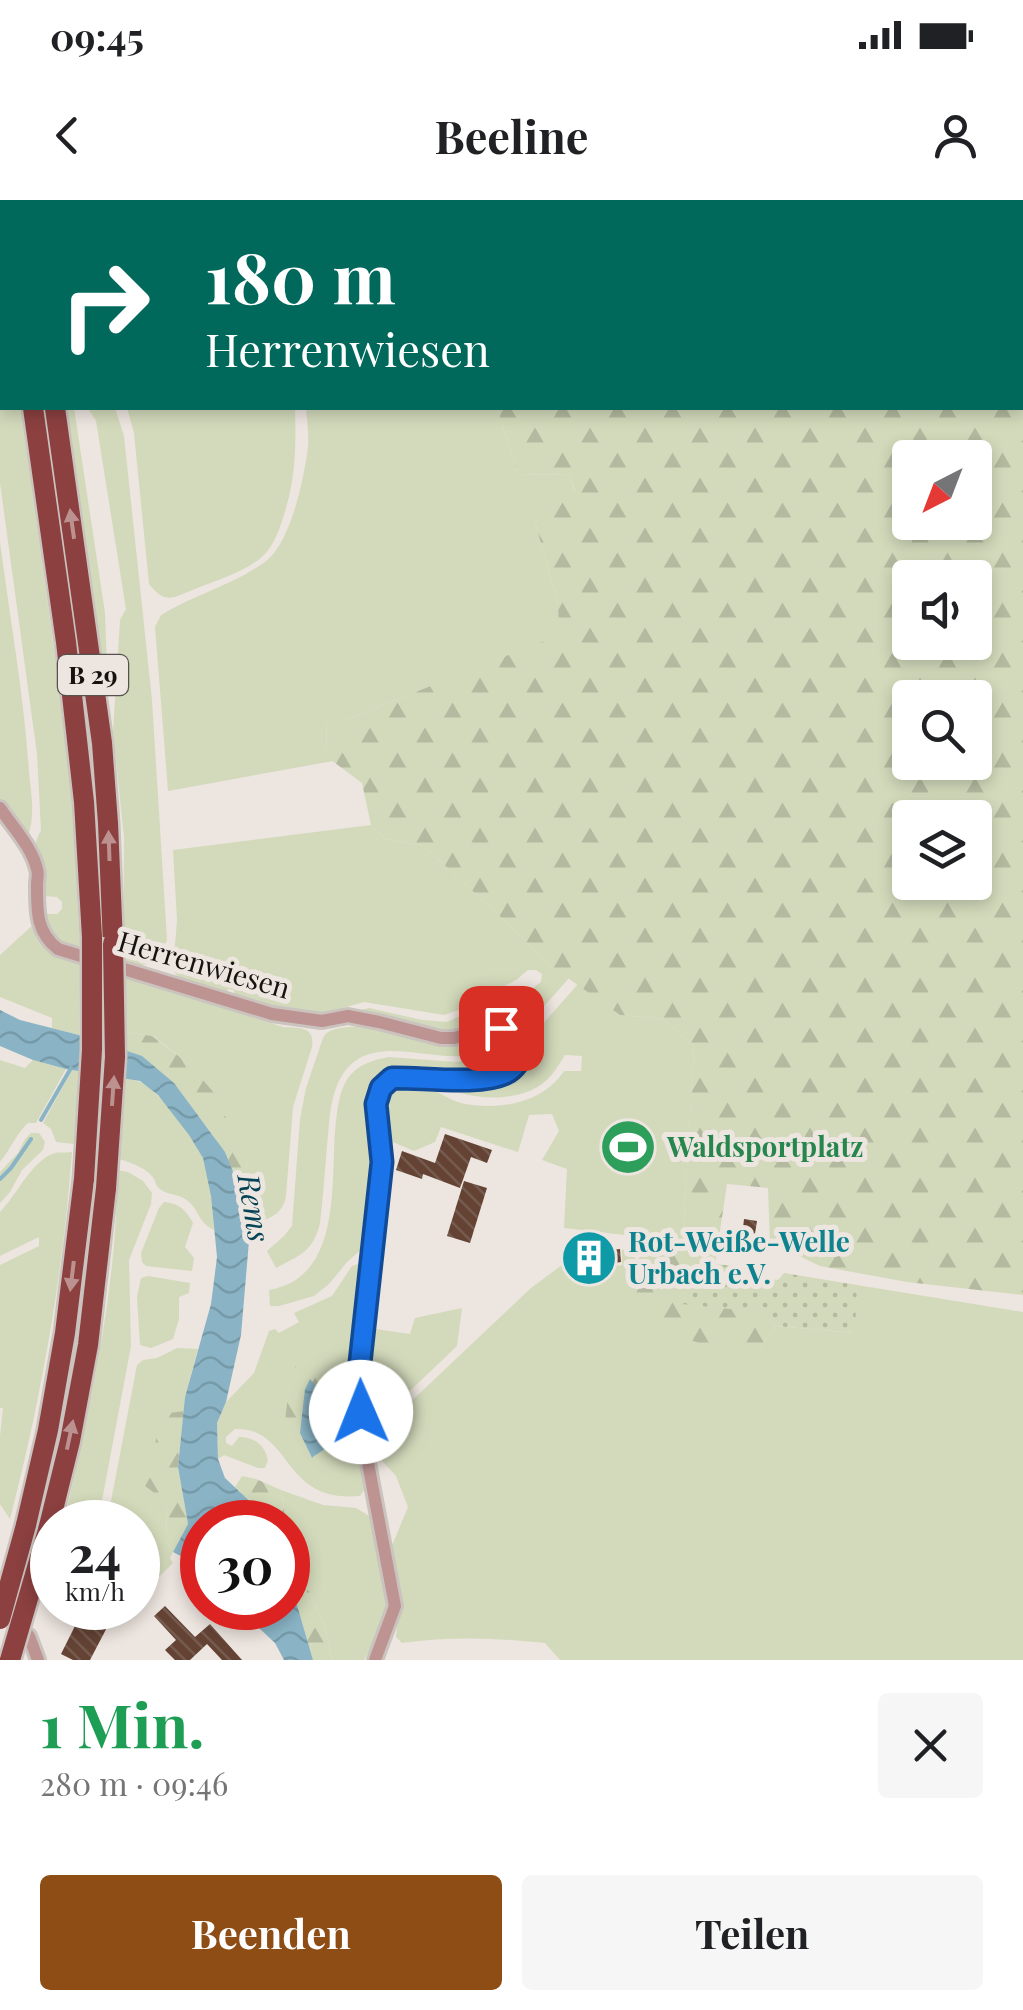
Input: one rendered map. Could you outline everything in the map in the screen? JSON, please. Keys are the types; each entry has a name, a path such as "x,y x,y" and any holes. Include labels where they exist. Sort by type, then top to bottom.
{"highway":[{"name":"B 29","path":"0,1618 48,1430 65,1333 84,1179 92,1050 92,937 80,766 33,410"},
{"name":"B 29","path":"10,1660 48,1530 88,1345 106,1188 114,1057 113,944 102,743 55,410"}],"street":[{"name":"Herrenwiesen","path":"0,808 38,869 40,930 58,949 272,1014 322,1021 348,1016 441,1038 501,1028 517,1042 522,1055 509,1072 446,1080 392,1078 381,1088 376,1104 382,1162 358,1381 364,1442 395,1606 375,1660"},
{"path":"0,1618 30,1636 38,1660"}],"green space":[{"path":"0,410 21,410 71,772 80,949 50,934 43,914 57,914 62,902 57,897 43,896 36,863 35,846 41,831 37,754 0,483"},
{"path":"64,410 74,410 105,613 107,668 103,668"},
{"path":"89,410 116,410 124,436 152,700 167,940 155,958 139,966 123,966 124,838 113,732 120,620 126,609 96,421"},
{"path":"128,410 295,410 293,478 277,535 264,555 240,571 175,597 155,591 149,584 134,433"},
{"path":"306,410 498,410 518,475 569,474 575,492 535,522 558,604 560,635 345,720 326,720 327,757 333,761 168,791 155,627 161,615 240,577 274,553 295,509 308,442"},
{"path":"498,410 1023,410 1023,1295 907,1282 820,1266 770,1242 768,1188 727,1184 714,1271 776,1326 759,1349 710,1346 646,1327 612,1289 659,1239 683,1236 694,1046 663,1019 620,1015 544,961 424,846 385,839 371,825 362,783 327,757 326,720 345,720 559,635 558,604 535,522 575,491 569,474 518,475"},
{"path":"0,542 27,743 32,803 29,833 23,833 0,803"},
{"path":"371,825 385,839 424,846 544,961 569,978 524,1029 495,1019 464,1030 431,1032 361,1014 361,1010 369,1008 447,1022 522,987 533,988 541,982 542,974 536,970 528,970 516,980 444,1015 364,1002 321,1014 267,1009 235,1002 234,990 228,989 226,995 181,981 175,973 171,954 177,920 173,850"},
{"path":"34,924 43,947 80,963 79,1035 52,1028 52,1018 0,997 0,955"},
{"path":"125,976 311,1035 312,1047 293,1107 286,1196 280,1210 272,1216 257,1223 252,1210 244,1209 236,1179 244,1176 247,1163 189,1064 153,1036 126,1032"},
{"path":"578,984 620,1015 663,1019 694,1046 683,1237 659,1239 564,1228 567,1169 542,1160 559,1131 552,1114 529,1115 518,1152 441,1127 435,1142 414,1151 388,1140 381,1113 383,1100 398,1085 421,1085 460,1103 507,1105 545,1090 564,1071 581,1071 582,1056 565,1055 554,1072 530,1091 484,1097 451,1090 517,1074 528,1060 526,1043"},
{"path":"360,1026 439,1045 461,1045 490,1035 497,1039 481,1052 460,1056 389,1051 367,1055 348,1067 332,1105 317,1233 304,1252 276,1268 267,1251 292,1226 300,1119 323,1038 334,1029"},
{"path":"126,1032 152,1036 189,1064 215,1094 247,1163 244,1176 236,1179 203,1122 125,1049"},
{"path":"389,1057 456,1062 493,1057 503,1059 503,1063 467,1074 408,1072 376,1080 369,1098 375,1163 371,1241 314,1296 270,1306 269,1290 292,1282 309,1268 328,1227 336,1117 345,1084 361,1066"},
{"path":"0,1060 25,1068 33,1060 66,1069 36,1123 24,1127 0,1162"},
{"path":"72,1070 79,1071 74,1144 56,1142 51,1129 43,1123"},
{"path":"121,1077 152,1090 194,1140 209,1176 214,1230 185,1199 163,1191 144,1170 116,1158"},
{"path":"31,1133 39,1133 45,1142 43,1150 22,1170 0,1203 0,1172"},
{"path":"72,1152 49,1337 10,1519 0,1504 0,1265 39,1246 39,1237 0,1256 0,1212 39,1162 55,1153"},
{"path":"117,1170 143,1181 152,1193 129,1260 131,1346 102,1500 69,1500 107,1303"},
{"path":"164,1202 182,1208 193,1223 185,1247 194,1258 192,1271 146,1266 142,1262 141,1253"},
{"path":"622,1249 638,1260 612,1290 759,1349 776,1326 854,1333 857,1285 1023,1312 1023,1660 560,1660 545,1643 474,1638 402,1643 396,1637 401,1589 391,1548 408,1507 396,1476 372,1450 383,1428 531,1288 562,1265 580,1270 622,1265"},
{"path":"361,1263 366,1273 352,1369 351,1409 364,1481 360,1496 334,1495 315,1488 268,1440 254,1432 235,1429 226,1437 226,1443 232,1446 239,1437 254,1441 267,1455 265,1468 224,1455 218,1459 217,1423 226,1402 254,1373 269,1331 275,1329 279,1333 299,1322 294,1313 332,1296 352,1266","holes":["312,1360 341,1434 311,1458 283,1442"]},
{"path":"715,1264 734,1266 738,1274 778,1280 784,1273 857,1285 855,1333 776,1326 759,1312 681,1304 690,1278 713,1271"},
{"path":"141,1278 190,1283 189,1293 179,1297 179,1319 173,1339 151,1348 140,1345 137,1297"},
{"path":"462,1308 457,1346 374,1425 371,1423 371,1417 363,1415 361,1380 369,1328 410,1334 415,1318"},
{"path":"177,1348 198,1349 184,1411 162,1415 166,1540 173,1552 173,1563 160,1576 160,1500 111,1500 137,1365"},
{"path":"312,1360 332,1395 341,1434 327,1447 330,1433 300,1433 312,1458 298,1457 283,1443 289,1383 297,1363"},
{"path":"184,1411 178,1467 184,1500 180,1500 180,1539 173,1552 166,1540 167,1502 145,1486 162,1414"},
{"path":"242,1476 256,1479 281,1490 283,1500 249,1500 235,1487"},
{"path":"281,1490 309,1500 283,1500"},
{"path":"310,1500 356,1508 371,1517 386,1604 379,1633 364,1660 332,1660 325,1627 310,1594"},
{"path":"310,1594 325,1627 332,1660 313,1660 304,1630 310,1630"}],"water":[{"path":"0,1010 20,1020 142,1056 174,1083 225,1152 243,1196 249,1241 241,1335 226,1402 217,1423 218,1459 225,1478 248,1500 184,1500 178,1467 185,1397 211,1304 217,1257 203,1158 158,1095 140,1081 66,1069 0,1046"},
{"path":"310,1379 325,1403 331,1432 325,1448 312,1458 300,1433 305,1389"},
{"path":"261,1630 304,1630 313,1660 284,1660 275,1643"}],"building":[{"path":"445,1134 492,1150 487,1163 471,1157 460,1188 423,1174 422,1179 396,1170 402,1151 435,1163"},
{"path":"464,1181 487,1188 470,1243 447,1236"},
{"path":"744,1219 757,1221 754,1240 765,1241 763,1254 731,1250 733,1236 742,1237"},
{"path":"620,1249 621,1262 581,1268 579,1254"},
{"path":"165,1606 180,1622 180,1630 188,1630 195,1637 203,1630 215,1630 242,1660 222,1660 207,1644 190,1660 175,1660 165,1650 176,1640 160,1623 160,1611"},
{"path":"73,1630 106,1630 90,1660 73,1660 61,1654"}],"waterway":[{"path":"41,1120 71,1068"},
{"path":"0,1179 31,1139"}],"place":[{"name":"Waldsportplatz","path":"628,1147"},
{"name":"Rot-Weiße-Welle Urbach e.V.","path":"589,1258"}],"route":[{"path":"361,1412 358,1381 382,1162 376,1104 381,1088 392,1078 477,1078 509,1072 522,1055 517,1042 501,1028"}],"water label":[{"name":"Rems","path":"253,1208"}]}
